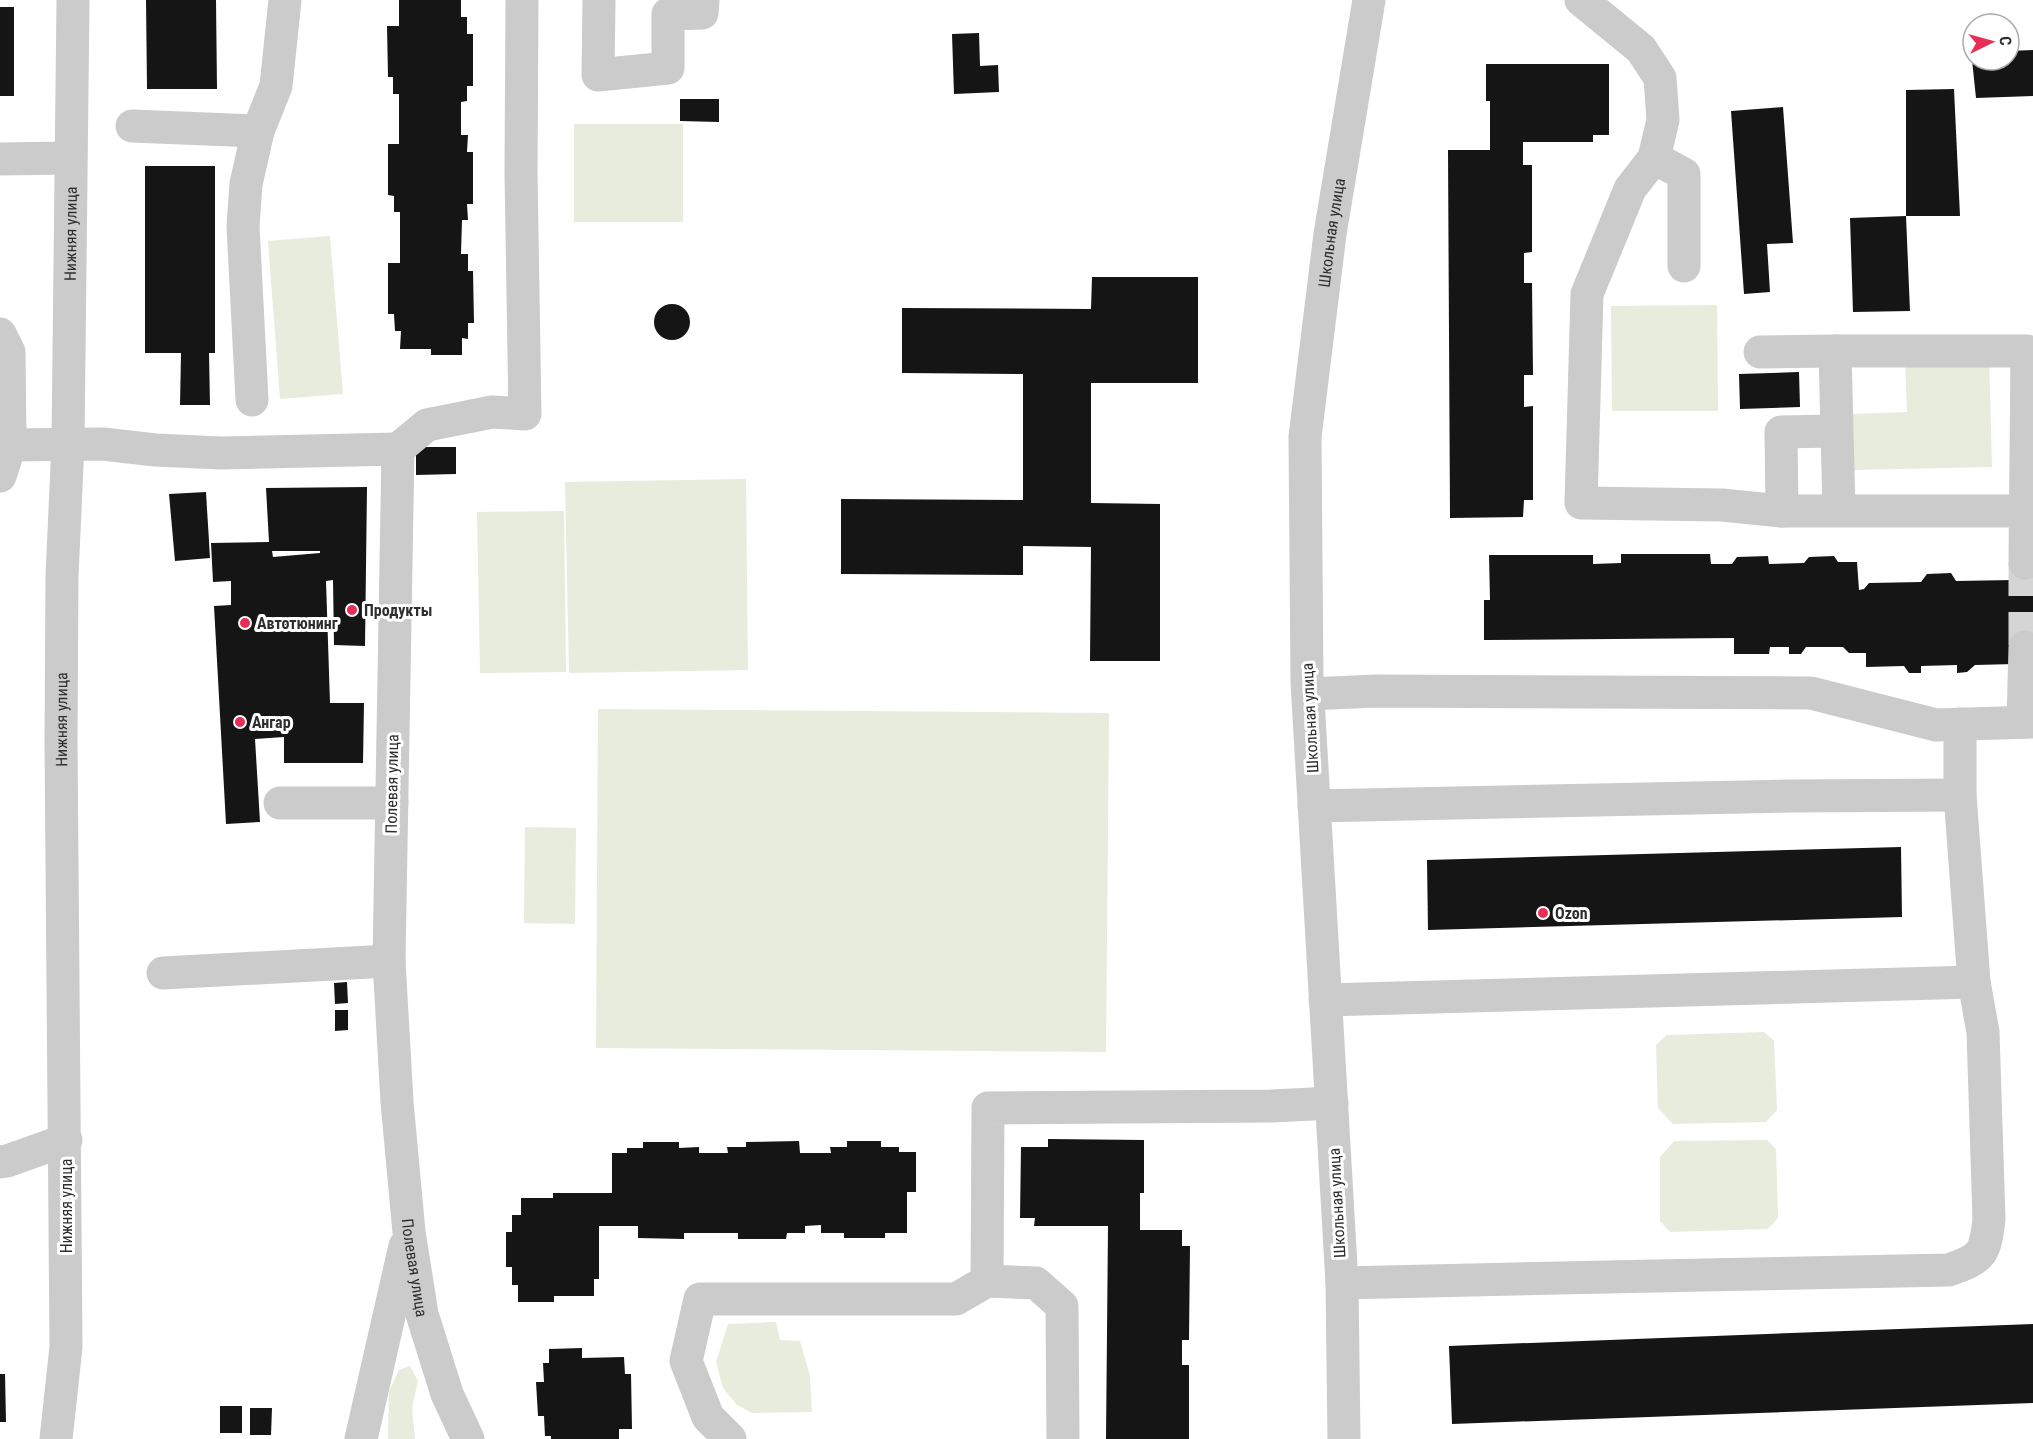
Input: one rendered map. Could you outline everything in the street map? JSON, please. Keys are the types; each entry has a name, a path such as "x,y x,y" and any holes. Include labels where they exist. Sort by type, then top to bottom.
{"street":[{"name":"Нижняя улица","path":"56,1439 66,1347 61,741 62,576 68,443 73,0"},
{"path":"252,400 243,226 246,184 258,131 276,86 285,0"},
{"path":"10,445 104,444 155,450 221,453 398,449 427,425 492,412 525,414 521,173 522,0"},
{"path":"600,0 598,75 668,68 668,14 702,13 703,0"},
{"name":"Школьная улица","path":"1344,1439 1342,1283 1308,694 1305,437 1330,234 1369,0"},
{"path":"1581,0 1641,49 1660,78 1663,120 1654,158 1630,189 1587,294 1581,503 1722,505 1782,511 2025,510"},
{"path":"132,126 258,131"},
{"path":"0,159 70,158"},
{"path":"1654,158 1684,174 1684,266"},
{"path":"0,334 9,352 10,445 0,476"},
{"path":"1835,351 1839,510"},
{"path":"1760,352 2027,351 2025,562"},
{"path":"1782,511 1781,432 1836,431"},
{"name":"Полевая улица","path":"398,449 389,960 397,1102 409,1232 422,1314 447,1394 468,1439"},
{"path":"1308,694 1376,691 1811,693 1936,725 2028,722 2025,648"},
{"path":"1342,1283 1512,1277 1599,1278 1949,1270 1970,1262 1985,1246 1989,1219 1983,1032 1974,982 1960,795 1960,724"},
{"path":"1314,806 1960,795"},
{"path":"280,803 392,803"},
{"path":"163,973 389,960"},
{"path":"1325,1000 1974,982"},
{"path":"987,1281 988,1108 1272,1106 1332,1103"},
{"path":"0,1162 66,1140"},
{"path":"362,1439 409,1232"},
{"path":"730,1439 708,1417 686,1361 700,1299 956,1299 987,1281 1036,1283 1062,1306 1063,1439"}],"green space":[{"path":"574,124 683,124 683,222 574,222"},
{"path":"330,236 343,394 280,399 268,241"},
{"path":"1717,305 1718,411 1612,411 1611,306"},
{"path":"1989,357 1992,467 1854,470 1853,414 1907,412 1905,359"},
{"path":"746,479 748,670 569,673 565,482"},
{"path":"564,511 566,672 480,673 477,512"},
{"path":"598,709 1109,713 1106,1052 596,1048"},
{"path":"525,827 576,828 575,924 524,923"},
{"path":"1764,1032 1774,1041 1777,1110 1766,1122 1673,1124 1658,1108 1656,1045 1667,1035"},
{"path":"1767,1140 1776,1149 1778,1218 1768,1229 1670,1232 1660,1221 1660,1157 1674,1141"},
{"path":"776,1322 780,1340 800,1341 810,1376 812,1412 752,1413 737,1405 723,1388 716,1362 728,1324"},
{"path":"410,1366 418,1381 412,1407 415,1439 388,1439 389,1391 399,1370"}],"building":[{"path":"146,0 216,0 217,89 147,89"},
{"path":"399,0 461,0 461,17 467,17 467,34 473,34 473,86 467,86 467,101 461,102 461,135 468,135 467,152 473,152 473,204 467,204 468,220 462,220 461,254 468,254 468,271 473,271 474,323 468,323 468,339 462,338 462,355 431,355 431,349 400,349 401,331 395,331 394,314 388,314 388,263 400,263 400,212 394,212 394,196 388,195 388,144 399,144 399,94 393,94 393,77 388,77 387,26 399,26"},
{"path":"0,7 14,7 14,96 0,96"},
{"path":"979,33 980,66 998,65 999,92 954,94 952,34"},
{"path":"2021,50 2033,50 2033,96 1976,98 1973,72 2021,72"},
{"path":"1486,64 1609,64 1609,135 1593,135 1593,142 1523,142 1523,165 1532,165 1532,252 1524,253 1524,283 1532,283 1533,375 1524,375 1524,407 1533,406 1533,500 1524,500 1523,517 1450,518 1448,150 1490,150 1490,101 1486,101"},
{"path":"1954,89 1960,216 1906,216 1906,90"},
{"path":"680,99 719,99 719,122 680,121"},
{"path":"1783,107 1793,243 1767,244 1770,292 1744,294 1731,111"},
{"path":"145,166 215,166 215,353 209,353 210,405 180,405 181,353 145,353"},
{"path":"1906,216 1910,311 1853,312 1850,218"},
{"path":"1092,277 1198,277 1198,383 1091,383 1091,503 1160,504 1160,661 1090,661 1091,547 1023,546 1023,575 841,574 841,499 1023,500 1023,374 902,373 902,308 1091,309"},
{"path":"672,304 685,309 690,322 685,335 672,340 659,335 654,322 659,309"},
{"path":"1799,372 1800,407 1740,409 1739,374"},
{"path":"416,447 456,447 456,474 416,475"},
{"path":"367,487 365,646 334,645 333,580 326,581 330,703 364,703 363,763 284,763 284,737 255,739 260,822 226,824 214,606 231,605 231,581 213,582 211,543 269,542 266,488","holes":["272,551 320,551 320,553 273,557"]},
{"path":"206,492 210,558 175,561 169,494"},
{"path":"1621,554 1710,554 1711,564 1732,564 1737,557 1768,556 1769,564 1804,563 1809,557 1834,556 1838,562 1857,562 1859,590 1864,589 1869,583 1921,582 1927,574 1951,573 1956,581 2013,580 2013,563 2033,563 2033,647 2015,664 1975,665 1967,672 1957,673 1957,665 1921,666 1921,673 1909,673 1904,666 1866,667 1866,653 1849,653 1843,647 1806,647 1801,654 1789,654 1789,647 1770,647 1769,654 1734,654 1734,638 1484,640 1484,600 1490,600 1489,555 1593,555 1593,564 1621,563"},
{"path":"1901,847 1902,917 1428,930 1427,860"},
{"path":"347,982 348,1003 335,1004 334,983"},
{"path":"335,1010 348,1010 348,1030 335,1031"},
{"path":"1048,1139 1144,1140 1144,1193 1140,1193 1140,1230 1182,1230 1182,1246 1190,1246 1189,1340 1182,1340 1182,1365 1189,1365 1189,1439 1106,1439 1108,1226 1034,1226 1035,1218 1020,1218 1021,1147 1048,1147"},
{"path":"799,1141 800,1153 831,1153 830,1147 847,1147 847,1141 881,1141 881,1147 899,1147 899,1152 916,1152 916,1192 907,1192 907,1233 885,1233 885,1238 844,1238 844,1233 821,1233 821,1225 805,1226 805,1233 787,1233 786,1239 738,1239 738,1233 684,1233 684,1239 638,1238 638,1226 599,1226 599,1279 594,1279 594,1296 554,1296 554,1302 518,1302 518,1285 512,1285 512,1267 506,1267 506,1232 512,1232 512,1215 521,1215 521,1198 553,1198 553,1193 612,1193 612,1153 627,1153 627,1148 643,1148 643,1142 679,1142 679,1148 699,1147 699,1153 728,1153 727,1147 746,1147 746,1142"},
{"path":"2033,1324 2033,1403 1452,1424 1449,1346"},
{"path":"582,1348 582,1358 624,1357 625,1374 631,1374 632,1429 619,1429 619,1439 551,1439 551,1436 545,1436 544,1416 538,1416 536,1382 544,1382 543,1363 549,1363 549,1349"},
{"path":"0,1374 5,1374 6,1422 0,1422"},
{"path":"220,1406 242,1406 242,1433 220,1433"},
{"path":"250,1408 272,1408 271,1435 250,1435"}],"tunnel":[{"path":"2025,563 2025,647"}],"place":[{"name":"Продукты","path":"352,610"},
{"name":"Автотюнинг","path":"245,623"},
{"name":"Ангар","path":"240,722"},
{"name":"Ozon","path":"1543,913"}]}
